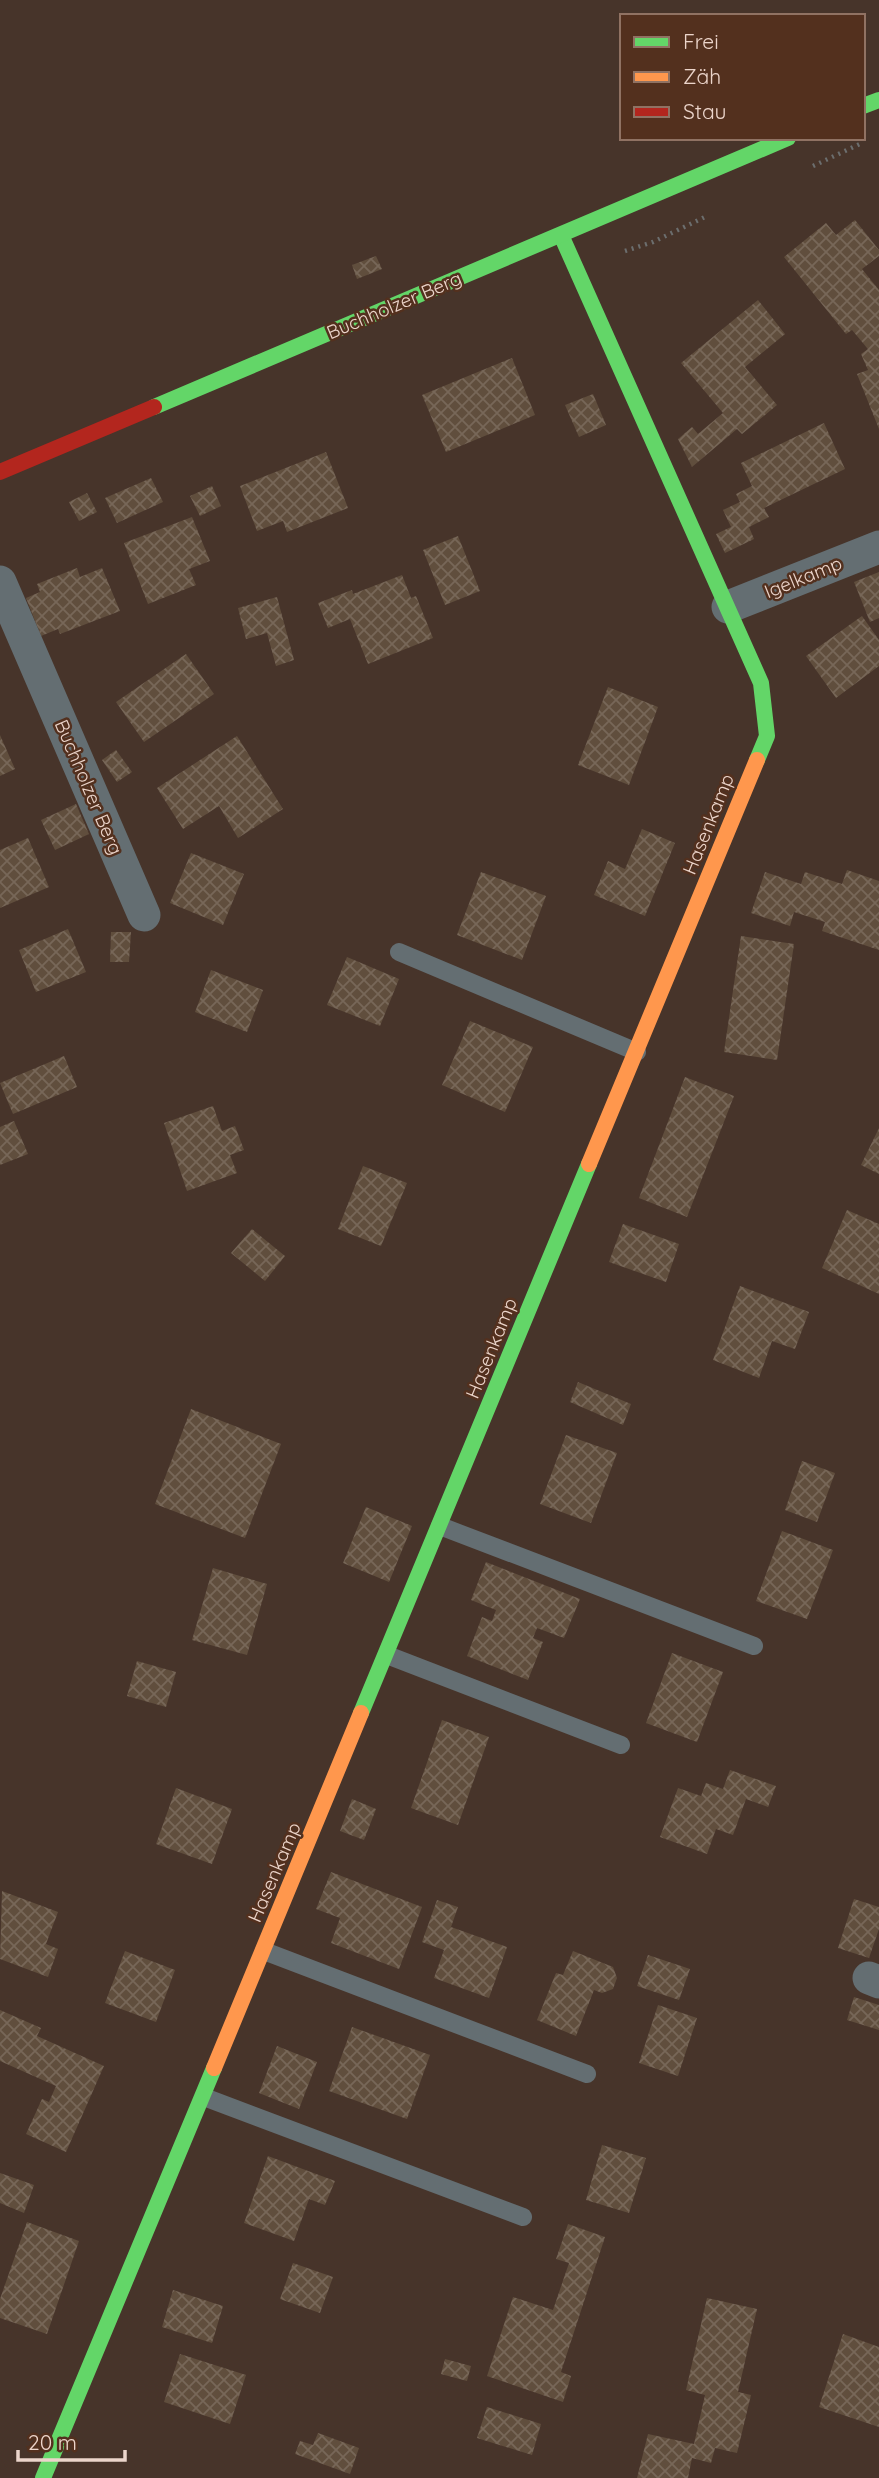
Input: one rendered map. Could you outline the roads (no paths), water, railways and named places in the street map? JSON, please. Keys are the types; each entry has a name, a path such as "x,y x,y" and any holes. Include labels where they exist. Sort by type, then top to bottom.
{"street":[{"name":"Buchholzer Berg","path":"0,472 783,140"},
{"name":"Hasenkamp","path":"43,2478 204,2097 767,736 761,683 561,235"},
{"name":"Igelkamp","path":"728,607 879,547"},
{"name":"Buchholzer Berg","path":"0,582 145,915"}],"lane":[{"path":"399,952 636,1052"},
{"path":"440,1526 754,1646"},
{"path":"387,1655 621,1745"},
{"path":"264,1951 587,2074"},
{"path":"204,2097 523,2217"}]}
